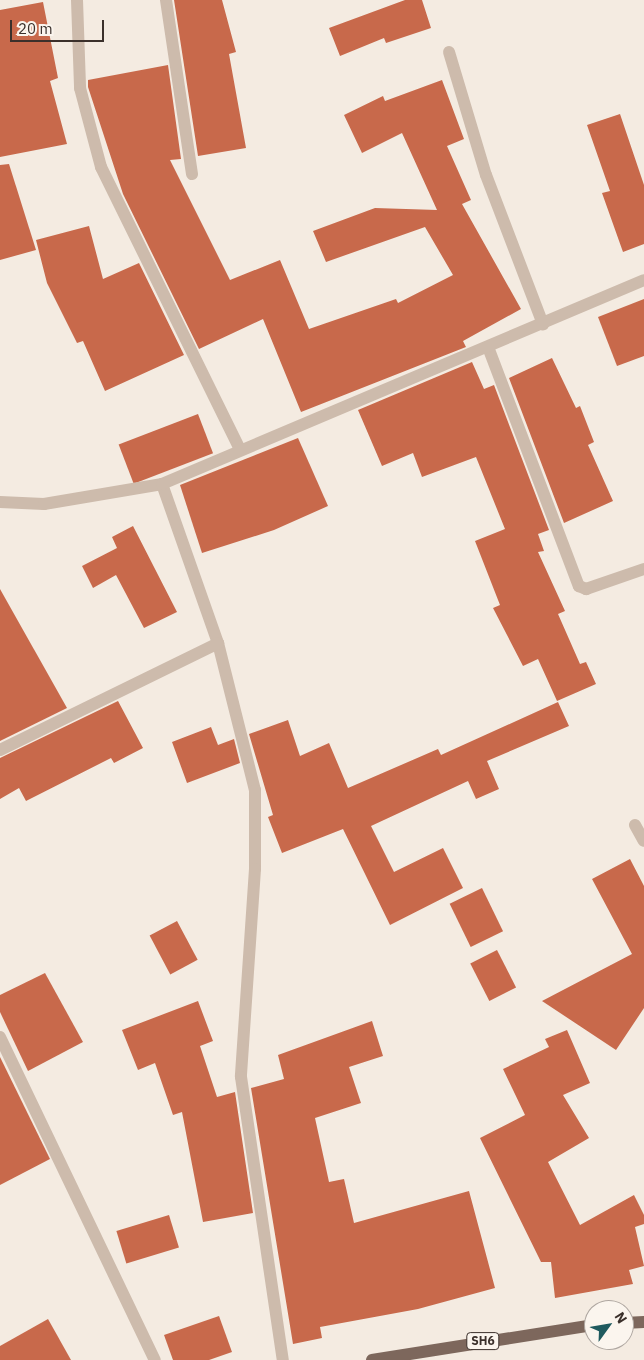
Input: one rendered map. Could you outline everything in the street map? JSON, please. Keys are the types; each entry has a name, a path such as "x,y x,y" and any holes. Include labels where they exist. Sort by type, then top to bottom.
{"main road":[{"name":"SH6","path":"372,1360 584,1327"}],"street":[{"path":"77,0 80,88 101,167 240,450"},
{"path":"166,0 192,174"},
{"path":"449,52 486,175 543,324"},
{"path":"0,502 44,504 162,484 644,280"},
{"path":"488,347 579,586 586,590 644,570"},
{"path":"162,484 218,643 250,767 257,814 241,1077 283,1360"},
{"path":"0,750 218,643"},
{"path":"635,825 644,841"},
{"path":"0,1038 156,1360"}],"building":[{"path":"174,0 222,0 236,52 229,54 246,148 198,156"},
{"path":"405,0 422,0 431,28 386,43 384,38 340,56 329,28"},
{"path":"43,2 58,78 50,81 67,144 0,157 0,10"},
{"path":"168,65 181,159 170,160 230,280 280,260 309,329 396,299 398,303 453,275 425,227 326,262 313,231 375,208 437,210 402,133 362,153 344,115 383,96 385,101 442,80 464,139 447,146 471,200 462,204 521,309 463,341 466,347 301,412 263,319 199,349 123,194 88,87 88,80"},
{"path":"620,114 644,185 644,244 623,252 602,193 610,191 587,125"},
{"path":"9,164 36,250 0,260 0,165"},
{"path":"89,226 103,279 139,263 184,355 105,391 83,341 77,343 47,283 36,240"},
{"path":"644,299 644,356 617,366 598,317"},
{"path":"552,358 576,408 580,406 594,442 588,445 613,501 564,523 509,378"},
{"path":"472,362 484,389 494,385 549,530 538,534 544,551 538,552 565,611 558,614 580,664 586,662 596,684 557,701 538,659 523,666 493,608 500,605 475,541 505,529 476,457 422,477 413,453 382,466 358,410"},
{"path":"198,414 213,453 134,484 119,444"},
{"path":"298,438 328,506 274,530 202,553 180,485"},
{"path":"133,526 177,612 144,628 116,575 93,588 82,566 117,548 112,537"},
{"path":"0,589 67,708 0,741"},
{"path":"118,701 143,748 114,763 111,758 26,801 19,788 0,799 0,758"},
{"path":"558,702 569,726 487,761 499,789 476,799 468,781 371,826 394,872 443,848 463,888 390,925 343,829 282,853 268,817 273,815 249,734 288,720 300,756 329,743 348,788 438,749 441,755"},
{"path":"211,727 218,745 234,739 240,763 187,783 172,742"},
{"path":"630,859 644,886 644,1008 616,1050 542,1001 632,954 592,879"},
{"path":"482,888 503,931 471,947 450,904"},
{"path":"177,921 198,960 170,974 150,936"},
{"path":"497,950 516,987 489,1001 470,964"},
{"path":"45,973 83,1042 28,1071 0,1012 0,995"},
{"path":"198,1001 213,1041 200,1046 217,1097 235,1092 253,1213 203,1222 182,1112 173,1115 155,1063 138,1070 122,1030"},
{"path":"372,1021 383,1056 349,1067 361,1103 315,1118 329,1182 344,1179 354,1223 469,1191 495,1288 418,1309 320,1327 322,1338 293,1344 251,1088 284,1079 278,1055"},
{"path":"567,1030 590,1083 563,1095 589,1138 548,1162 580,1225 634,1195 644,1215 644,1224 635,1227 644,1266 629,1270 633,1284 555,1298 551,1262 541,1262 480,1138 525,1115 503,1069 549,1047 545,1039"},
{"path":"0,1057 50,1159 0,1185"},
{"path":"169,1215 179,1248 126,1264 116,1231"},
{"path":"219,1316 232,1352 209,1360 173,1360 164,1335"},
{"path":"48,1319 71,1360 0,1360 0,1346"}]}
